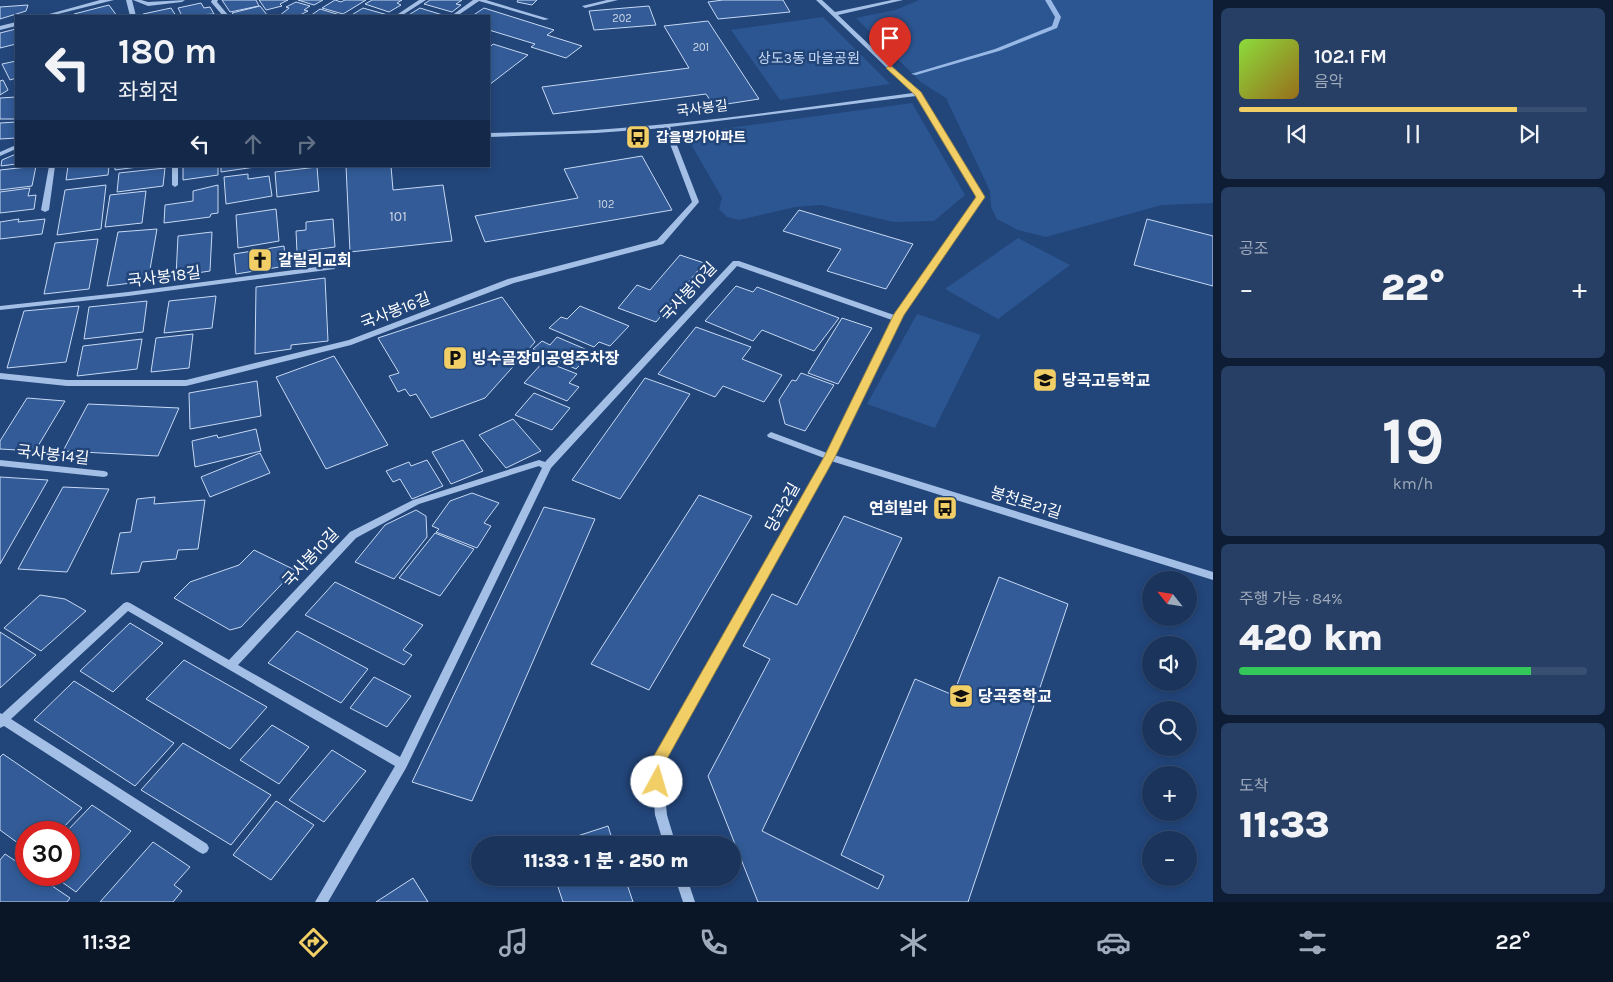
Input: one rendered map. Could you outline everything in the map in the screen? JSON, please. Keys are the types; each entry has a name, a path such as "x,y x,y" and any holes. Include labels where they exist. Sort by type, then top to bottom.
{"street":[{"path":"49,15 92,3 112,0"},
{"path":"129,0 133,15"},
{"path":"136,0 148,4 182,0"},
{"path":"215,0 214,2 225,15"},
{"path":"400,15 423,0"},
{"path":"456,15 478,0 546,19"},
{"path":"585,6 615,0"},
{"path":"819,0 918,94 980,197"},
{"path":"835,14 900,0"},
{"path":"0,28 15,24"},
{"name":"국사봉길","path":"490,135 539,136 666,126 918,94"},
{"name":"국사봉16길","path":"0,376 67,382 186,383 351,342 511,281 660,242 696,202 666,126"},
{"path":"0,154 15,147"},
{"path":"45,210 52,167"},
{"path":"174,167 175,184"},
{"name":"당곡2길","path":"667,836 660,815 656,765 829,457 897,319 980,197"},
{"name":"국사봉10길","path":"321,902 402,764 547,466 736,263 897,319"},
{"name":"국사봉18길","path":"0,308 128,294 332,267"},
{"name":"봉천로21길","path":"771,435 829,457 1213,576"},
{"name":"국사봉14길","path":"0,463 104,474"},
{"name":"국사봉10길","path":"230,665 353,535 416,502 538,463 547,466"},
{"path":"204,848 1,720 127,606 402,764"},
{"path":"684,886 689,902"}],"green space":[{"path":"919,0 1213,0 1213,203 1162,205 1046,237 1018,230 997,219 991,207 990,191 946,98 922,83 856,18 895,10"},
{"name":"상도3동 마을공원","path":"823,17 890,84 780,100 731,30"},
{"path":"912,103 965,195 934,221 894,222 821,205 795,207 739,220 727,217 719,209 722,198 688,139 692,133"},
{"path":"1018,238 1070,265 998,319 945,289"},
{"path":"917,314 981,335 935,428 867,404"}],"building":[{"path":"222,0 256,0 259,6 230,12"},
{"path":"259,0 288,0 280,4 282,6 266,10"},
{"path":"298,0 323,0 314,5"},
{"path":"335,0 341,2 345,0 366,0 343,14 322,8"},
{"path":"372,0 402,0 397,3 401,5 389,12 365,4"},
{"path":"430,0 462,0 456,4 461,5 452,12 424,4"},
{"path":"518,0 537,0 532,5 517,2"},
{"path":"723,0 783,0 790,12 718,19 708,2"},
{"path":"296,2 310,6 304,10 308,11 300,15 280,15 289,8 286,7"},
{"path":"201,3 204,8 210,7 214,14 182,15 178,8"},
{"path":"28,5 26,11 0,19 0,7"},
{"path":"109,5 116,15 75,15"},
{"path":"260,6 267,15 234,15 232,13"},
{"path":"649,6 656,25 594,30 589,11"},
{"path":"171,8 175,15 144,15"},
{"path":"363,8 388,15 352,15"},
{"path":"420,8 443,15 409,15"},
{"path":"484,8 554,30 547,35 582,46 566,58 531,47 535,44 490,30 490,15 474,15"},
{"path":"320,9 340,15 311,15"},
{"path":"708,21 759,99 714,106 706,94 553,114 542,87 689,68 664,26"},
{"path":"15,29 15,44 0,48 0,33"},
{"path":"493,44 528,55 490,84 490,47"},
{"path":"15,61 15,78 10,80 2,64"},
{"path":"3,80 8,90 0,95 0,81"},
{"path":"15,97 15,119 0,119 0,98"},
{"path":"15,122 15,138 0,139 0,123"},
{"path":"15,154 15,164 1,166 2,160"},
{"path":"642,156 672,210 485,242 475,216 578,198 564,169"},
{"path":"36,167 32,186 0,190 0,170"},
{"path":"68,167 109,167 108,175 66,180"},
{"path":"115,167 138,167 115,170"},
{"path":"183,167 218,167 218,175 183,180"},
{"path":"221,167 255,167 221,172"},
{"path":"317,167 319,191 277,197 275,172"},
{"path":"346,167 391,167 393,190 443,185 452,241 350,252"},
{"path":"165,168 163,186 117,192 119,173"},
{"path":"248,174 248,179 269,176 272,196 226,204 224,177"},
{"path":"106,185 101,229 57,235 65,190"},
{"path":"218,185 218,213 211,214 210,217 164,223 165,205 193,201 193,191"},
{"path":"30,188 28,196 36,195 34,209 0,213 0,192"},
{"path":"146,191 142,223 105,227 110,195"},
{"path":"276,209 279,241 238,248 236,215"},
{"path":"799,210 913,244 886,289 827,271 841,249 783,231"},
{"path":"19,219 18,222 45,219 42,234 0,239 0,222"},
{"path":"333,219 335,247 297,252 296,231 306,230 306,222"},
{"path":"1147,219 1213,236 1213,286 1134,265"},
{"path":"157,229 148,281 107,286 118,232"},
{"path":"212,232 210,271 176,276 178,236"},
{"path":"98,239 89,289 44,294 55,243"},
{"name":"갈릴리교회","path":"284,246 286,266 236,274 234,254"},
{"path":"680,255 704,263 656,322 618,308 637,285 650,290"},
{"path":"325,278 328,341 291,345 291,349 255,354 256,287"},
{"path":"736,286 753,292 757,287 839,318 814,351 762,330 753,341 705,321"},
{"path":"216,296 212,328 164,333 169,301"},
{"name":"빙수골장미공영주차장","path":"502,297 535,342 485,398 431,418 416,394 410,396 405,389 398,392 389,376 399,373 378,338"},
{"path":"147,301 143,332 84,339 89,307"},
{"path":"79,306 66,362 7,368 24,311"},
{"path":"580,306 629,326 610,346 599,342 594,347 549,328 561,317 567,319"},
{"path":"842,318 872,328 838,384 808,373"},
{"path":"696,327 751,347 742,359 782,375 764,402 723,386 715,397 658,374"},
{"path":"193,334 189,368 151,372 156,338"},
{"path":"557,337 592,352 576,369 533,349 542,341 550,345"},
{"path":"142,339 137,369 77,376 83,346"},
{"path":"334,356 388,445 326,469 276,377"},
{"path":"544,361 577,374 569,383 579,387 567,401 524,383"},
{"path":"801,373 834,385 805,431 785,424 779,400 792,380 796,381"},
{"path":"645,378 690,394 620,499 572,480"},
{"path":"257,381 261,416 190,429 189,393"},
{"path":"534,393 570,408 552,430 515,415"},
{"path":"27,398 65,401 35,451 0,449 0,441"},
{"path":"88,404 179,408 158,456 63,451"},
{"path":"513,419 541,451 506,468 479,435"},
{"path":"256,429 261,451 195,467 192,441 217,435 218,438"},
{"path":"463,440 483,471 451,484 432,452"},
{"path":"260,453 270,473 210,497 201,477"},
{"path":"427,460 443,486 412,499 400,479 393,482 386,471 409,462 411,466"},
{"path":"0,477 48,480 0,564"},
{"path":"63,487 109,489 67,572 18,569"},
{"path":"472,493 499,503 484,523 491,526 477,548 436,532 439,529 432,526 450,501"},
{"path":"699,495 752,516 649,690 591,664"},
{"path":"155,497 154,504 205,500 198,549 178,550 176,559 142,562 139,572 111,574 120,533 131,532 137,499"},
{"path":"544,507 595,519 472,801 412,782"},
{"path":"416,510 426,516 427,537 394,579 355,562 385,525"},
{"path":"844,516 902,538 762,831 878,889 884,876 841,855 915,679 953,695 999,577 1068,604 968,902 758,902 741,859 741,836 732,836 708,776 770,659 743,646 772,594 797,605"},
{"path":"435,533 474,549 440,596 399,578"},
{"path":"254,550 295,570 241,627 230,630 174,598 190,582 239,565"},
{"path":"335,582 423,625 403,650 412,655 404,665 305,615"},
{"path":"40,595 65,599 86,611 41,651 4,628"},
{"path":"130,623 163,643 113,692 80,671"},
{"path":"297,631 368,669 341,703 268,663"},
{"path":"0,632 36,655 0,688"},
{"path":"184,660 267,707 230,749 146,699"},
{"path":"374,677 411,696 387,727 350,708"},
{"path":"74,681 174,743 135,786 34,720"},
{"path":"272,725 309,747 279,784 240,760"},
{"path":"183,743 271,795 231,845 141,790"},
{"path":"332,750 366,771 324,822 289,800"},
{"path":"3,754 82,808 70,821 15,821 15,841 0,830 0,757"},
{"path":"276,801 314,825 271,880 233,855"},
{"path":"92,805 131,831 76,892 68,886 80,886 80,821 77,821"},
{"path":"608,826 611,836 577,836"},
{"path":"153,842 190,867 174,885 182,891 173,902 100,902"},
{"path":"5,854 15,861 15,886 52,886 70,898 67,902 0,902 0,860"},
{"path":"413,878 428,902 376,902"},
{"path":"558,886 628,886 633,902 563,902"}],"waterway":[{"path":"914,74 997,50 1055,27 1058,17 1048,0"}],"place":[{"name":"갑을명가아파트","path":"638,137"},
{"name":"갈릴리교회","path":"260,260"},
{"name":"빙수골장미공영주차장","path":"455,358"},
{"name":"당곡고등학교","path":"1045,380"},
{"name":"연희빌라","path":"945,508"},
{"name":"당곡중학교","path":"961,696"}],"route":[{"path":"657,782 656,765 829,457 899,314 980,197 918,94 890,68"}]}
